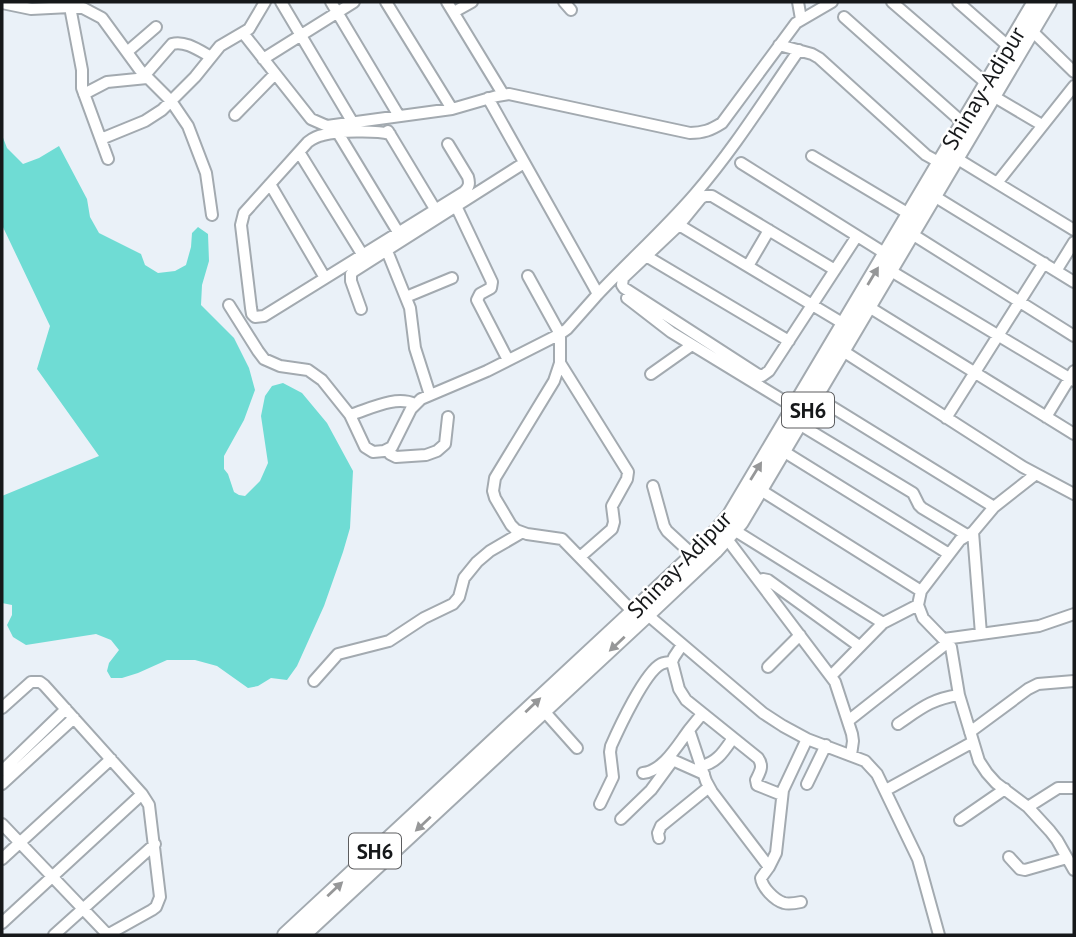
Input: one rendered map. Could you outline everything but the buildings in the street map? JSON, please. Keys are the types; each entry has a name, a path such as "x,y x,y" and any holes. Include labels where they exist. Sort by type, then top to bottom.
{"main road":[{"name":"Shinay-Adipur","path":"285,935 311,920 640,611 730,534 740,522 934,196 990,89 1008,46 1035,2"},
{"name":"Shinay-Adipur","path":"488,755 544,711 718,531 730,515 909,214 949,163 963,123 1032,32 1049,2"},
{"name":"Shinay-Adipur","path":"303,935 311,920"}],"street":[{"path":"101,139 145,121 162,110 227,41 243,33 254,23 265,2"},
{"path":"281,2 353,123"},
{"path":"331,2 399,116"},
{"path":"263,59 354,2"},
{"path":"386,2 452,109"},
{"path":"447,2 503,94"},
{"path":"454,12 472,2"},
{"path":"798,2 801,19"},
{"path":"243,33 312,119 327,126 452,109 503,94 700,133 722,123 790,29 801,19 832,2"},
{"path":"892,2 990,89 1042,125"},
{"path":"958,2 1008,46"},
{"path":"2,3 31,9 83,8 102,18 146,77 172,101 188,126 203,162 212,215"},
{"path":"70,7 82,70 82,88 108,159"},
{"path":"844,17 963,123"},
{"path":"127,52 156,27"},
{"path":"1032,32 1074,72"},
{"path":"84,94 107,82 146,77 175,42 211,57"},
{"path":"779,45 819,58 926,155 997,183 1074,229"},
{"path":"229,305 264,359 280,366 312,372 322,380 350,415 362,443 368,450 388,450 415,404 560,334 567,328 694,195 731,148 799,50"},
{"path":"235,115 275,74"},
{"path":"997,183 1074,86"},
{"path":"488,98 598,294"},
{"path":"381,119 435,209"},
{"path":"390,134 338,133 313,138 244,212 241,225 252,314 255,317 264,316 464,192 470,183 448,144"},
{"path":"338,133 398,232"},
{"path":"299,152 362,254"},
{"path":"812,156 909,214"},
{"path":"361,309 351,274 524,163"},
{"path":"741,163 886,254"},
{"path":"270,184 325,278"},
{"path":"835,270 708,195 701,198 679,225 622,281 624,288 762,376 769,371 789,341 812,305 835,270 857,236"},
{"path":"934,196 1074,282"},
{"path":"456,206 492,282 491,288 480,294 477,300 508,360"},
{"path":"679,225 844,324"},
{"path":"747,266 769,230"},
{"path":"912,234 1074,336"},
{"path":"1056,271 1074,242"},
{"path":"387,251 407,297 415,348 430,395"},
{"path":"646,256 789,341"},
{"path":"946,418 1044,263"},
{"path":"891,271 998,336 1073,377 1046,417"},
{"path":"528,276 560,334 560,363 554,381 493,483 495,498 511,525 522,533 562,539 640,611 763,713 807,740 865,761 886,790 918,859 939,935"},
{"path":"407,297 452,278"},
{"path":"609,283 663,326 794,407"},
{"path":"869,307 1074,434"},
{"path":"651,374 692,345"},
{"path":"843,351 1036,474 1074,494"},
{"path":"560,363 628,472 612,506 612,529 580,556"},
{"path":"816,397 994,507"},
{"path":"350,415 397,400 415,404"},
{"path":"388,450 396,457 432,454 445,444 448,417"},
{"path":"799,424 913,493 922,508 970,534"},
{"path":"783,451 950,554"},
{"path":"1036,474 994,507 970,534 960,540 921,591 918,605 923,618 951,647 959,695 979,761 987,773 1028,807 1057,840 1074,870"},
{"path":"653,486 664,526 694,555"},
{"path":"760,489 921,591"},
{"path":"314,681 338,654 388,641 424,618 453,604 459,597 464,578 477,562 490,551 522,533"},
{"path":"730,534 759,581 831,676 848,721 853,741 851,755"},
{"path":"730,534 883,623"},
{"path":"970,534 981,634"},
{"path":"759,581 771,581 859,646"},
{"path":"831,676 883,623 918,605"},
{"path":"848,721 946,641 1046,625 1074,614"},
{"path":"768,667 800,635"},
{"path":"682,645 672,662 685,700 761,762 757,785 782,795"},
{"path":"600,804 613,777 611,746 627,712 656,668 672,662"},
{"path":"2,708 26,685 35,681 44,685 142,793 149,805 159,902 152,910 108,935 2,824"},
{"path":"886,790 971,737 1028,688 1038,684 1074,681"},
{"path":"898,724 931,702 959,695"},
{"path":"544,711 577,748"},
{"path":"2,784 24,757 70,713"},
{"path":"621,819 651,790 702,713"},
{"path":"689,730 709,787 769,867"},
{"path":"703,770 714,762 733,738"},
{"path":"801,902 783,903 762,885 761,878 776,853 786,780 807,740"},
{"path":"807,785 826,745"},
{"path":"2,771 24,757"},
{"path":"2,859 111,759"},
{"path":"670,759 703,770"},
{"path":"643,774 650,773 670,759"},
{"path":"659,838 661,826 709,787"},
{"path":"1028,807 1058,788 1074,788"},
{"path":"960,820 1005,789"},
{"path":"2,922 142,793"},
{"path":"54,935 155,844"},
{"path":"1009,857 1020,869 1025,870 1067,858"}],"shaded area":[{"path":"2,135 7,148 23,164 59,146 87,199 90,217 99,233 141,254 145,265 158,273 175,271 186,265 192,233 198,227 208,234 209,261 202,285 201,305 234,338 249,368 255,390 244,420 224,456 224,469 234,492 245,496 260,481 268,463 261,416 265,396 272,386 283,383 302,393 327,423 353,471 350,528 343,552 324,606 297,666 287,680 271,678 258,686 248,688 217,666 195,660 167,660 138,673 111,678 107,671 109,663 119,650 111,640 96,634 26,645 13,637 7,625 12,615 12,605 2,603 2,496 99,456 37,369 50,326 2,225"}]}
